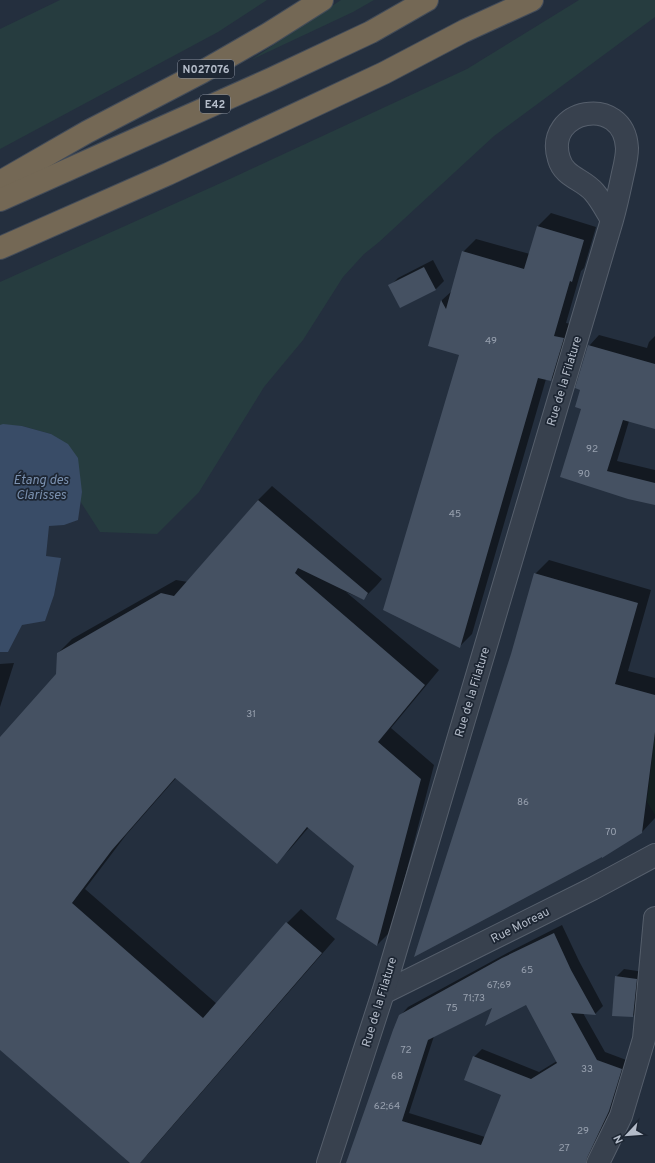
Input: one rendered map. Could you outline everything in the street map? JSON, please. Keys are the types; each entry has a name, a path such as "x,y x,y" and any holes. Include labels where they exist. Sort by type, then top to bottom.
{"highway":[{"name":"N027076","path":"0,182 87,132 202,72 268,34 322,0"},
{"name":"E42","path":"0,200 271,80 371,32 427,0"},
{"path":"464,31 505,0"},
{"path":"0,248 168,174 384,73 464,31 532,0"}],"street":[{"name":"Rue de la Filature","path":"328,1163 383,993 612,220 627,161 625,136 618,125 607,116 593,113 580,115 567,123 559,136 557,150 559,161 569,174 582,181 593,191 612,220"},
{"name":"Rue Moreau","path":"383,993 592,889 655,855"},
{"path":"598,1163 621,1116 644,1039 655,918"}],"green space":[{"path":"60,0 267,0 218,32 0,149 0,29"},
{"path":"341,0 374,0 353,12 251,60"},
{"path":"579,0 655,0 655,17 494,136 364,254 343,277 303,340 264,387 199,492 157,534 100,532 80,501 82,492 51,434 22,426 0,425 0,282 232,178 467,69"},
{"path":"655,732 655,815 647,802"}],"water":[{"name":"Étang des Clarisses","path":"0,425 22,426 51,434 68,444 78,458 82,492 78,520 64,525 49,526 46,556 61,558 54,595 45,621 22,625 8,652 0,652"}],"building":[{"path":"537,226 584,240 554,336 564,338 551,381 538,378 460,648 383,610 459,355 428,346 441,300 446,309 462,251 524,269"},
{"path":"424,267 436,290 400,308 388,285"},
{"path":"588,345 655,364 655,429 623,420 607,471 655,483 655,505 628,499 560,477 581,409 575,407 580,390 575,388"},
{"path":"258,500 368,593 364,600 298,568 295,573 425,685 378,742 421,779 377,946 336,919 354,866 307,827 277,864 175,778 112,850 72,903 203,1018 286,922 322,953 140,1163 130,1163 0,1050 0,737 56,674 57,653 161,593 174,596"},
{"path":"534,573 638,603 615,684 655,695 655,732 642,833 602,858 414,957 511,654"},
{"path":"554,933 571,970 596,1015 571,1013 597,1060 622,1069 609,1111 586,1163 346,1163 399,1015 502,958","holes":["526,1005 557,1063 531,1079 473,1056 464,1080 501,1095 481,1145 402,1121 428,1040 492,1008 485,1026"]},
{"path":"615,976 637,979 633,1017 612,1016"}]}
